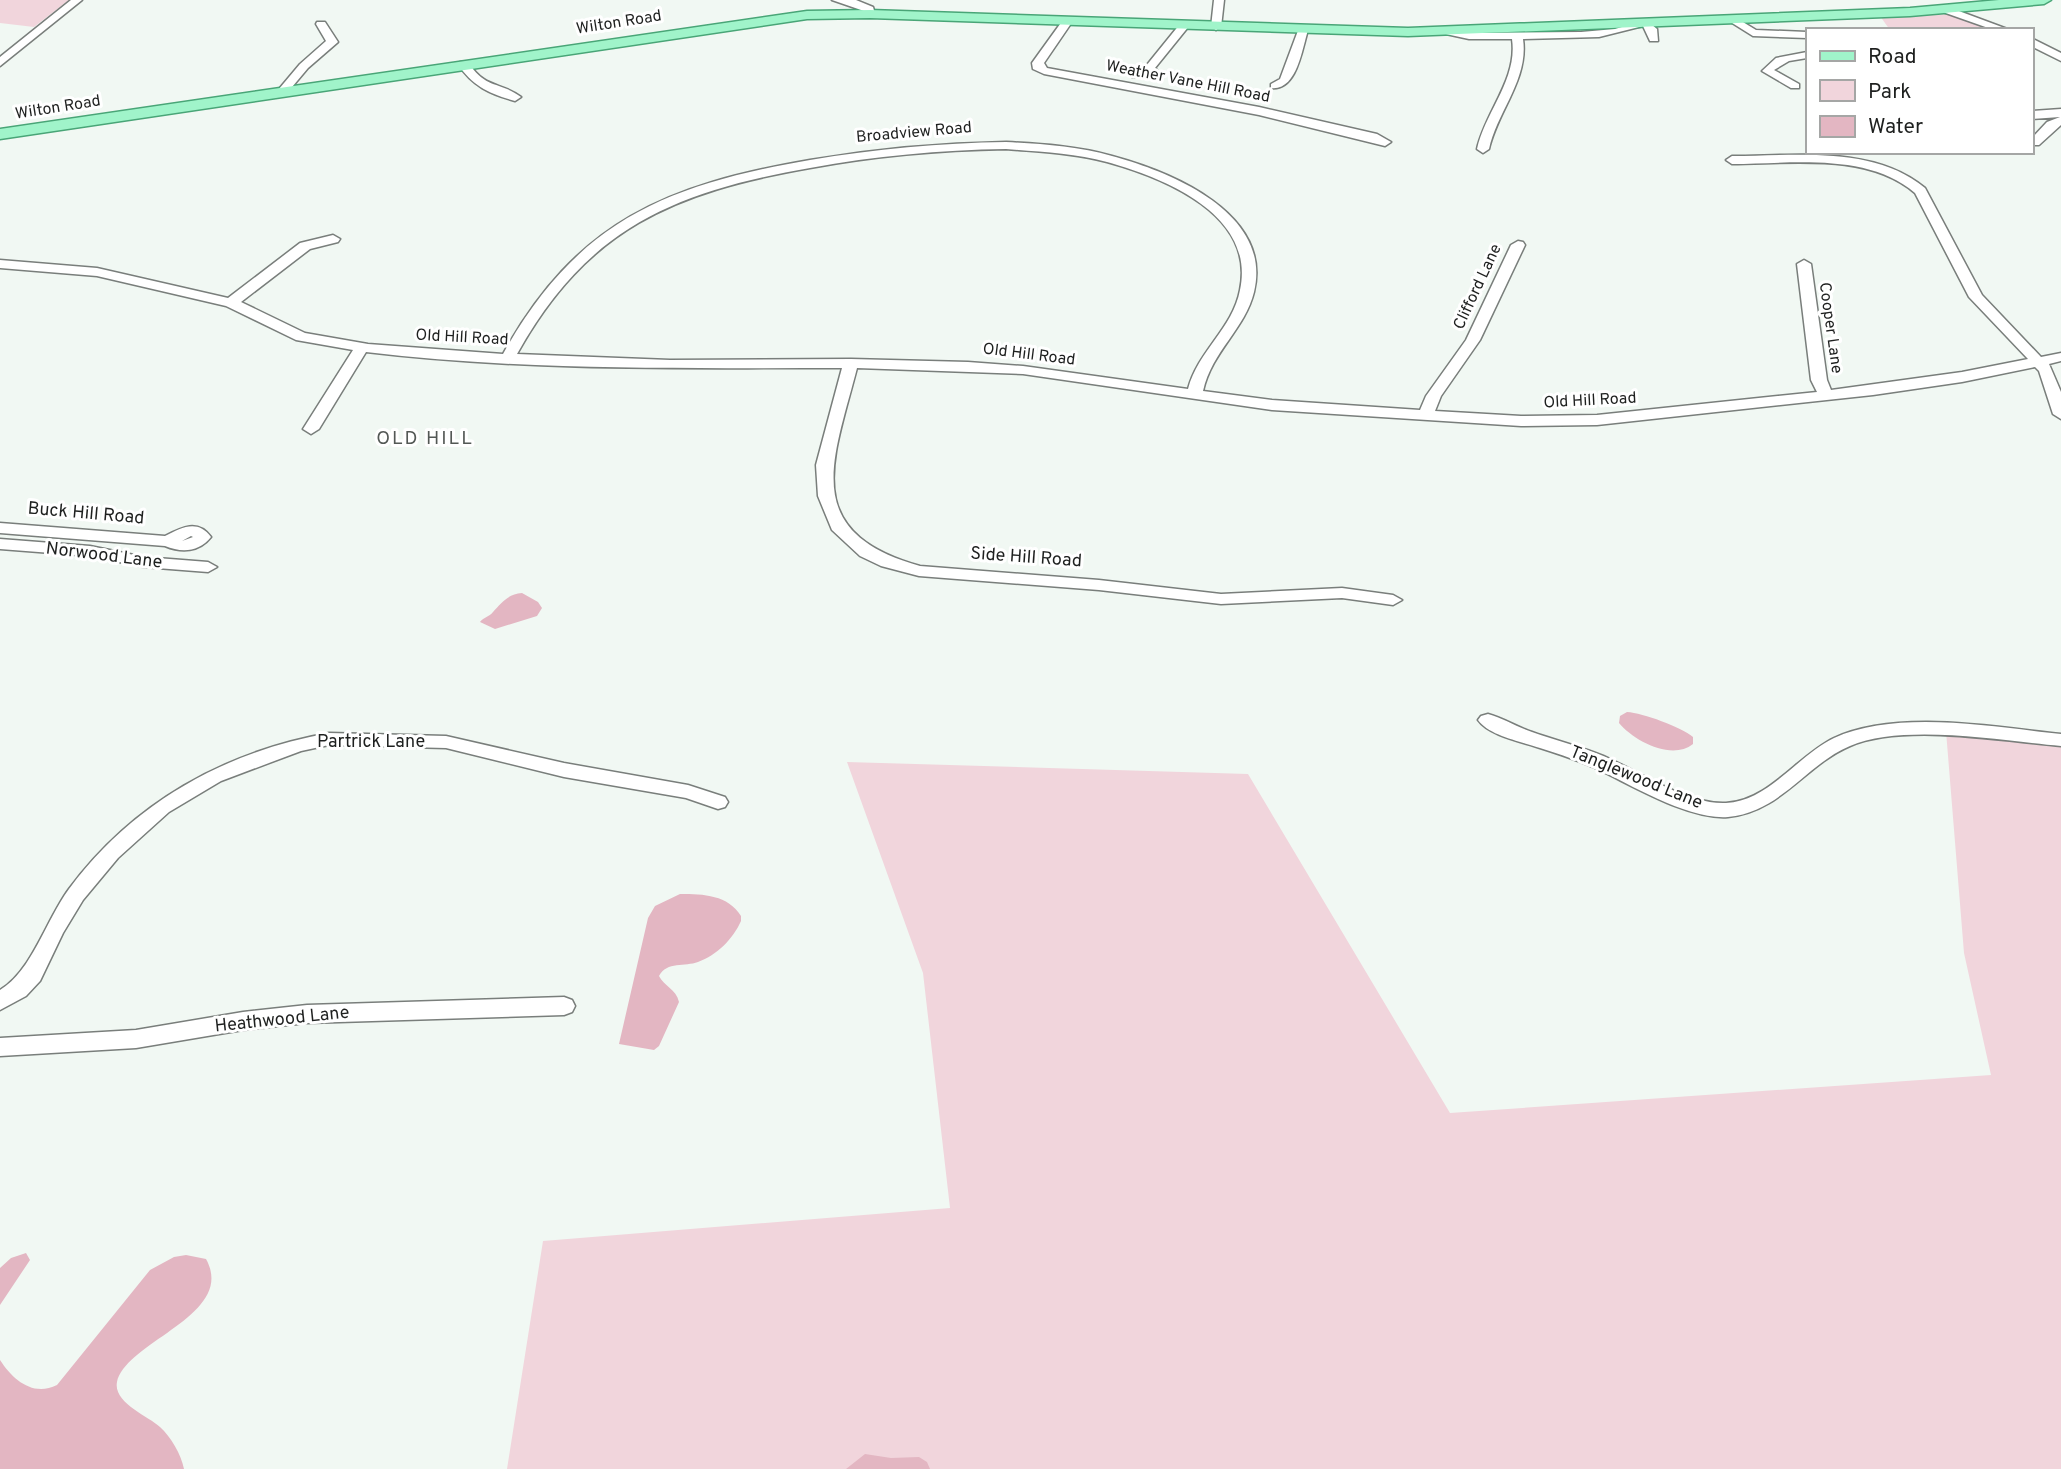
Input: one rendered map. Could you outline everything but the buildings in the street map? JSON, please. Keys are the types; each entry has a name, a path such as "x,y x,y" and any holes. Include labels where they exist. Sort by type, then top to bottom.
{"main road":[{"path":"1915,0 1944,9"},
{"name":"Wilton Road","path":"0,134 772,18 870,14 1303,30 1437,31 1944,9 2045,0"}],"street":[{"path":"0,63 77,0"},
{"path":"837,0 863,5 869,9 870,14"},
{"path":"1216,27 1219,0"},
{"path":"1944,9 1999,28"},
{"path":"1733,19 1753,33 1806,35"},
{"name":"Weather Vane Hill Road","path":"1067,22 1038,63 1037,67 1044,71 1259,111 1385,142"},
{"path":"1437,31 1469,36 1600,33 1643,23 1652,29 1654,39"},
{"path":"303,88 302,79 329,51 331,42 321,24"},
{"path":"1149,69 1184,26"},
{"path":"1275,86 1285,81 1303,30"},
{"path":"1483,149 1490,120 1500,106 1519,55 1517,36"},
{"path":"284,91 304,66 331,42"},
{"path":"2033,42 2061,58"},
{"path":"1795,86 1768,71 1771,65 1780,61 1806,55"},
{"path":"464,64 472,79 480,85 515,97"},
{"path":"2033,115 2061,113"},
{"path":"2035,142 2051,125 2061,120"},
{"name":"Broadview Road","path":"508,358 537,307 569,269 618,228 675,198 733,178 847,157 948,145 1014,146 1087,156 1159,176 1195,195 1230,223 1241,241 1248,263 1245,296 1234,324 1206,360 1194,395"},
{"path":"1732,160 1837,162 1885,169 1906,177 1920,191 1965,280 1979,301 2047,372 2061,414"},
{"path":"231,303 305,246 333,239"},
{"name":"Clifford Lane","path":"1426,415 1430,399 1454,372 1477,333 1501,273 1518,245"},
{"name":"Old Hill Road","path":"0,264 86,270 231,303 256,313 295,336 361,348 508,358 683,364 851,363 1004,368 1290,407 1426,415 1579,421 1826,396 1922,383 2061,356"},
{"name":"Cooper Lane","path":"1804,264 1819,381 1826,396"},
{"path":"311,429 361,348"},
{"name":"Side Hill Road","path":"851,363 824,465 826,496 838,526 866,552 887,562 919,571 1099,584 1221,599 1342,593 1392,600"},
{"name":"Buck Hill Road","path":"0,528 168,541"},
{"name":"Norwood Lane","path":"0,544 90,551 144,562 208,567"},
{"name":"Tanglewood Lane","path":"1488,720 1517,735 1587,757 1690,802 1724,810 1753,803 1770,794 1837,744 1867,734 1927,730 2061,740"},
{"name":"Partrick Lane","path":"0,1001 18,990 32,975 53,931 76,895 111,853 145,822 198,784 297,745 329,739 446,742 564,770 688,792 718,802"},
{"name":"Heathwood Lane","path":"0,1047 136,1039 243,1021 306,1014 565,1006"}],"green space":[{"path":"0,0 69,0 34,27 0,23"},
{"path":"1949,14 1992,28 1889,28 1880,16"},
{"path":"1946,731 2061,738 2061,1469 507,1469 543,1241 950,1208 923,973 847,762 1248,774 1450,1113 1991,1075 1964,953"}],"water":[{"path":"522,593 538,602 542,608 537,616 495,629 480,622 505,600"},
{"path":"1627,712 1680,729 1693,737 1693,744 1684,749 1664,750 1643,742 1619,723 1620,716"},
{"path":"680,894 706,895 722,900 736,909 741,921 729,940 712,955 698,962 677,965 662,971 659,976 679,1002 659,1046 654,1050 619,1044 648,918 655,906"},
{"path":"26,1253 30,1260 0,1305 0,1268 11,1258"},
{"path":"186,1255 206,1259 211,1279 206,1296 194,1312 139,1353 125,1367 117,1382 117,1390 126,1403 160,1427 168,1436 184,1469 0,1469 0,1360 24,1385 40,1389 57,1385 150,1270 174,1257"},
{"path":"865,1454 891,1458 919,1457 927,1462 930,1469 846,1469"}],"district":[{"name":"OLD HILL","path":"425,439"}]}
